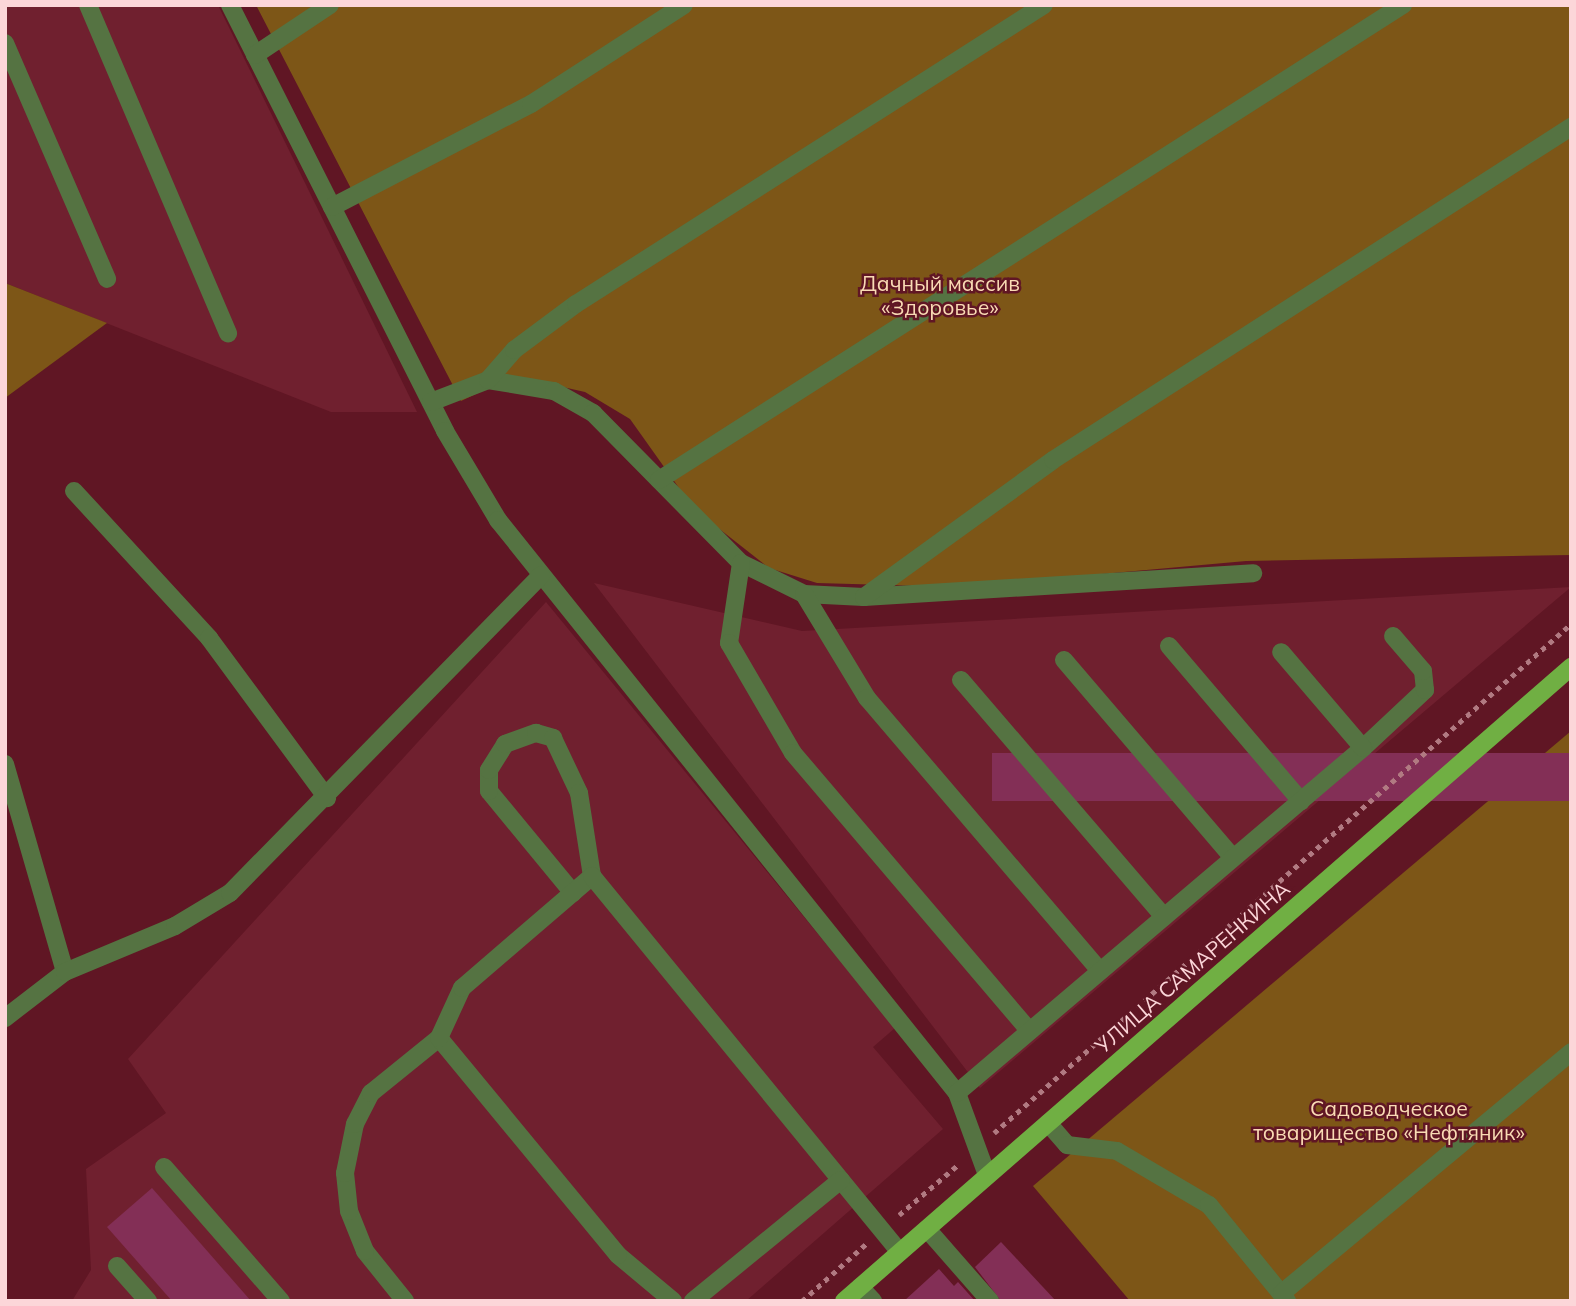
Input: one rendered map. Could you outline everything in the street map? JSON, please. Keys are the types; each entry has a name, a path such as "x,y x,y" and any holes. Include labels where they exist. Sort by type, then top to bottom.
{"main road":[{"name":"УЛИЦА САМАРЕНКИНА","path":"844,1301 1571,667"}],"street":[{"path":"88,5 228,332"},
{"path":"230,5 469,474 541,575 957,1093 980,1145 988,1175"},
{"path":"255,55 330,5"},
{"path":"332,207 531,104 684,5"},
{"path":"431,402 488,380 514,350 576,304 1044,5"},
{"path":"659,480 1403,5"},
{"path":"5,43 107,279"},
{"path":"863,597 1042,467 1571,127"},
{"path":"488,380 554,391 593,413 741,563 804,594 863,597 1253,573"},
{"path":"74,491 209,638 327,798"},
{"path":"741,563 729,643 793,753 1030,1031"},
{"path":"5,1018 65,972 222,898 327,798 541,575"},
{"path":"804,594 867,698 1100,971"},
{"path":"957,1093 1363,748 1425,690 1423,671 1393,636"},
{"path":"1169,646 1301,801"},
{"path":"1281,652 1363,748"},
{"path":"1064,660 1233,858"},
{"path":"961,680 1164,917"},
{"path":"573,893 489,791 489,770 505,744 536,733 553,738 575,782 592,876 900,1252"},
{"path":"5,764 65,972"},
{"path":"405,1301 365,1251 349,1211 345,1173 355,1124 371,1093 439,1038 462,988 592,876"},
{"path":"439,1038 612,1249 673,1301"},
{"path":"1048,1123 1067,1145 1117,1151 1209,1205 1284,1297 1571,1052"},
{"path":"164,1167 281,1301"},
{"path":"694,1301 841,1180"},
{"path":"927,1228 990,1301"},
{"path":"117,1266 148,1301"},
{"path":"860,1287 873,1301"}],"path":[{"path":"802,1301 1571,624"}],"shaded area":[{"path":"5,5 218,5 417,412 331,412 5,283"},
{"path":"594,583 802,631 1571,587 980,1088"},
{"path":"546,602 895,1028 873,1047 943,1129 746,1301 72,1301 91,1270 86,1169 166,1113 128,1059"}],"green space":[{"name":"Дачный массив «Здоровье»","path":"256,5 1571,5 1571,555 1246,561 959,587 817,583 769,568 694,509 630,419 585,392 514,376 461,401"},
{"path":"5,283 107,323 5,398"},
{"name":"Садоводческое товарищество «Нефтяник»","path":"1571,731 1571,1301 1130,1301 1033,1186"}],"building":[{"path":"992,753 1571,753 1571,801 992,801"},
{"path":"152,1188 251,1301 172,1301 107,1227"},
{"path":"1001,1242 1056,1301 1001,1301 975,1267"},
{"path":"939,1269 954,1286 958,1282 975,1301 904,1301"}]}
